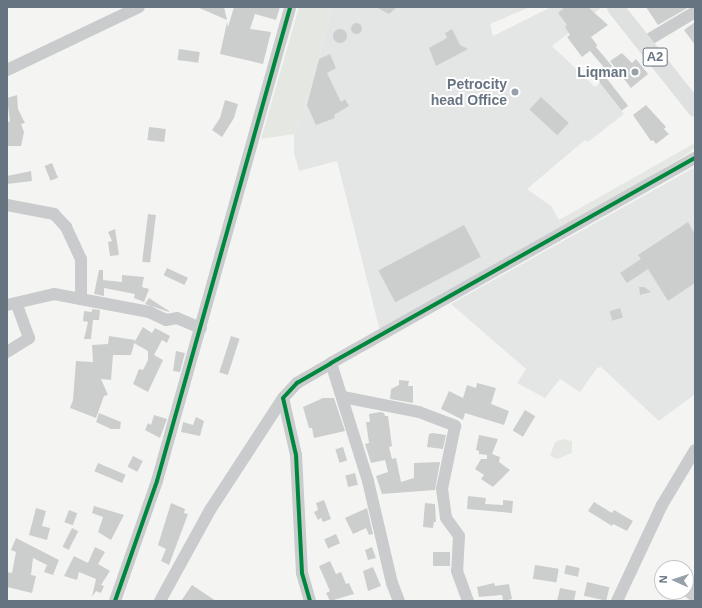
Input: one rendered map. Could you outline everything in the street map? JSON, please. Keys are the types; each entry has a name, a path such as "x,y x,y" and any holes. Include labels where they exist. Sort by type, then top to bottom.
{"highway":[{"name":"A2","path":"615,7 695,108"}],"street":[{"path":"7,70 139,7"},
{"path":"115,601 157,481 290,7"},
{"path":"646,46 695,12"},
{"path":"646,46 695,17"},
{"path":"160,601 210,510 284,398 298,384 331,363 695,158"},
{"path":"7,205 54,214 66,227 81,259 81,299"},
{"path":"7,352 29,338 12,305 54,294 132,311 149,312 166,320 177,318 201,328"},
{"path":"331,363 343,397 368,481 399,601"},
{"path":"343,397 419,412 455,426 442,489 446,518 459,536 457,571 468,601"},
{"path":"284,398 296,455 302,573 310,601"},
{"path":"617,601 662,505 695,450"}],"shaded area":[{"path":"299,7 332,7 305,108 294,134 261,139"},
{"path":"332,7 530,7 490,24 493,36 551,7 602,7 552,46 595,87 600,83 624,114 588,142 585,140 527,189 551,206 564,228 380,331 337,161 299,171 294,153 294,134 305,108"},
{"path":"695,143 695,147 689,153 564,228 559,220"},
{"path":"695,167 695,394 659,421 601,367 597,368 580,392 560,379 545,398 517,383 526,369 451,304"},
{"path":"563,439 572,441 572,453 557,459 550,456 555,442"}],"building":[{"path":"197,7 224,7 227,20"},
{"path":"234,7 280,7 276,20 255,14 250,29 271,32 263,64 220,54 227,22 228,27"},
{"path":"376,7 397,7 389,14"},
{"path":"565,7 588,7 608,25 591,37 597,45 596,47 612,66 607,71 590,51 582,57 567,37 570,35 565,27 567,25 558,13"},
{"path":"646,7 689,7 658,25"},
{"path":"695,22 695,45 684,30"},
{"path":"354,23 358,23 360,24 360,32 354,33 351,30 351,26"},
{"path":"340,29 345,31 347,36 345,41 340,43 335,41 333,36 335,31"},
{"path":"452,29 460,45 468,49 436,66 429,48 447,38 445,33"},
{"path":"179,49 200,52 198,63 177,60"},
{"path":"622,53 632,63 636,59 648,74 631,88 610,61"},
{"path":"330,54 336,68 327,73 341,102 345,99 349,106 334,115 335,118 316,125 307,105 319,59"},
{"path":"604,75 628,106 622,111 598,80"},
{"path":"17,95 18,109 25,123 21,124 24,132 21,146 7,146 7,121 10,122 7,98"},
{"path":"541,97 569,123 557,135 529,109"},
{"path":"225,100 238,104 234,118 222,137 212,130 220,118"},
{"path":"646,105 666,127 664,129 669,134 656,144 653,140 651,141 633,115"},
{"path":"149,127 166,129 164,142 147,140"},
{"path":"52,163 58,178 51,181 45,166"},
{"path":"31,171 32,181 7,184 7,176"},
{"path":"148,214 156,215 150,263 142,262"},
{"path":"688,222 695,234 695,283 668,301 648,269 627,283 620,273 641,259 638,255"},
{"path":"464,225 481,257 395,302 378,271"},
{"path":"115,229 119,255 110,256 108,242 112,241 108,232"},
{"path":"167,268 188,278 184,285 164,275"},
{"path":"99,270 103,270 103,280 122,282 122,275 144,277 142,287 149,289 144,302 134,298 135,294 104,288 104,296 94,294"},
{"path":"639,287 644,287 651,292 640,295"},
{"path":"149,298 169,311 169,312 145,304"},
{"path":"620,308 623,318 612,321 609,311"},
{"path":"92,309 100,310 99,320 93,320 91,339 84,339 88,322 83,321 84,311 92,312"},
{"path":"143,327 152,333 155,328 170,336 167,343 162,340 154,355 163,360 148,392 133,384 139,369 143,370 148,360 148,351 134,343"},
{"path":"109,336 135,340 131,355 113,355 111,380 101,379 108,395 104,396 96,418 70,408 73,400 76,361 93,362 92,345 108,344"},
{"path":"231,336 240,339 228,375 219,372"},
{"path":"176,351 185,353 180,372 173,371"},
{"path":"399,380 409,381 408,386 413,386 413,403 390,399 391,389 399,385"},
{"path":"477,383 496,388 491,404 509,411 504,425 465,413 463,420 441,409 449,391 463,398 467,385 476,388"},
{"path":"323,398 334,398 345,431 314,438 312,428 309,428 303,407"},
{"path":"525,410 535,416 523,437 513,431"},
{"path":"380,412 384,413 385,416 388,416 392,446 389,447 392,459 396,458 401,482 414,478 414,463 440,462 435,490 382,494 376,476 388,472 385,460 371,463 365,444 369,443 366,422 370,422 369,414"},
{"path":"99,413 121,422 120,429 111,429 96,422"},
{"path":"154,415 167,419 160,438 145,430 148,423 151,425"},
{"path":"196,417 204,421 200,436 181,432 183,422 193,425"},
{"path":"433,433 446,435 443,449 427,447 429,434"},
{"path":"479,435 498,439 492,454 500,457 499,462 510,470 493,487 481,479 484,475 475,469 481,459 487,459 487,455 479,454 479,451 476,450"},
{"path":"343,447 347,460 339,463 335,449"},
{"path":"133,456 143,461 137,472 128,467"},
{"path":"98,463 126,475 122,483 94,471"},
{"path":"355,473 358,485 348,487 345,475"},
{"path":"468,496 486,498 485,504 503,505 503,500 513,501 512,513 467,509"},
{"path":"324,500 331,519 323,522 321,518 318,520 314,512 318,510 316,503"},
{"path":"594,502 612,513 614,510 633,521 627,531 613,524 612,526 588,511"},
{"path":"171,503 185,509 184,513 188,514 169,565 161,561 166,549 158,545"},
{"path":"425,503 435,504 436,522 434,522 433,528 423,527"},
{"path":"94,506 124,515 111,540 98,532 103,517 92,513"},
{"path":"36,508 46,511 42,526 50,528 47,540 29,535"},
{"path":"367,508 373,534 369,535 366,528 353,534 345,518"},
{"path":"69,510 77,513 73,525 64,522"},
{"path":"72,528 78,531 69,550 62,547"},
{"path":"336,534 340,543 328,548 324,539"},
{"path":"16,538 59,560 53,575 44,572 47,565 33,558 31,575 36,576 32,593 7,587 7,572 12,573 16,552 11,550"},
{"path":"95,547 105,552 98,564 110,571 101,585 104,586 101,593 96,591 92,597 96,579 79,572 77,580 64,576 74,556 88,563"},
{"path":"372,547 376,558 368,560 365,550"},
{"path":"433,552 450,552 450,566 433,566"},
{"path":"330,561 336,574 341,572 346,584 349,583 354,594 330,601 326,593 330,591 319,566"},
{"path":"535,565 559,569 557,583 533,579"},
{"path":"566,565 580,568 578,577 564,574"},
{"path":"373,567 381,586 368,591 363,571"},
{"path":"694,579 695,601 690,600 694,600"},
{"path":"587,582 609,587 606,601 584,596"},
{"path":"494,583 495,586 509,584 512,599 503,601 502,595 479,597 477,587"},
{"path":"192,585 216,601 181,601"},
{"path":"560,588 576,591 574,601 557,601"}],"cycle path":[{"path":"115,601 157,481 290,7"},
{"path":"310,601 302,573 296,455 283,398 297,383 331,363 695,158"}],"place":[{"name":"Liqman","path":"635,72"},
{"name":"Petrocity head Office","path":"515,92"}]}
